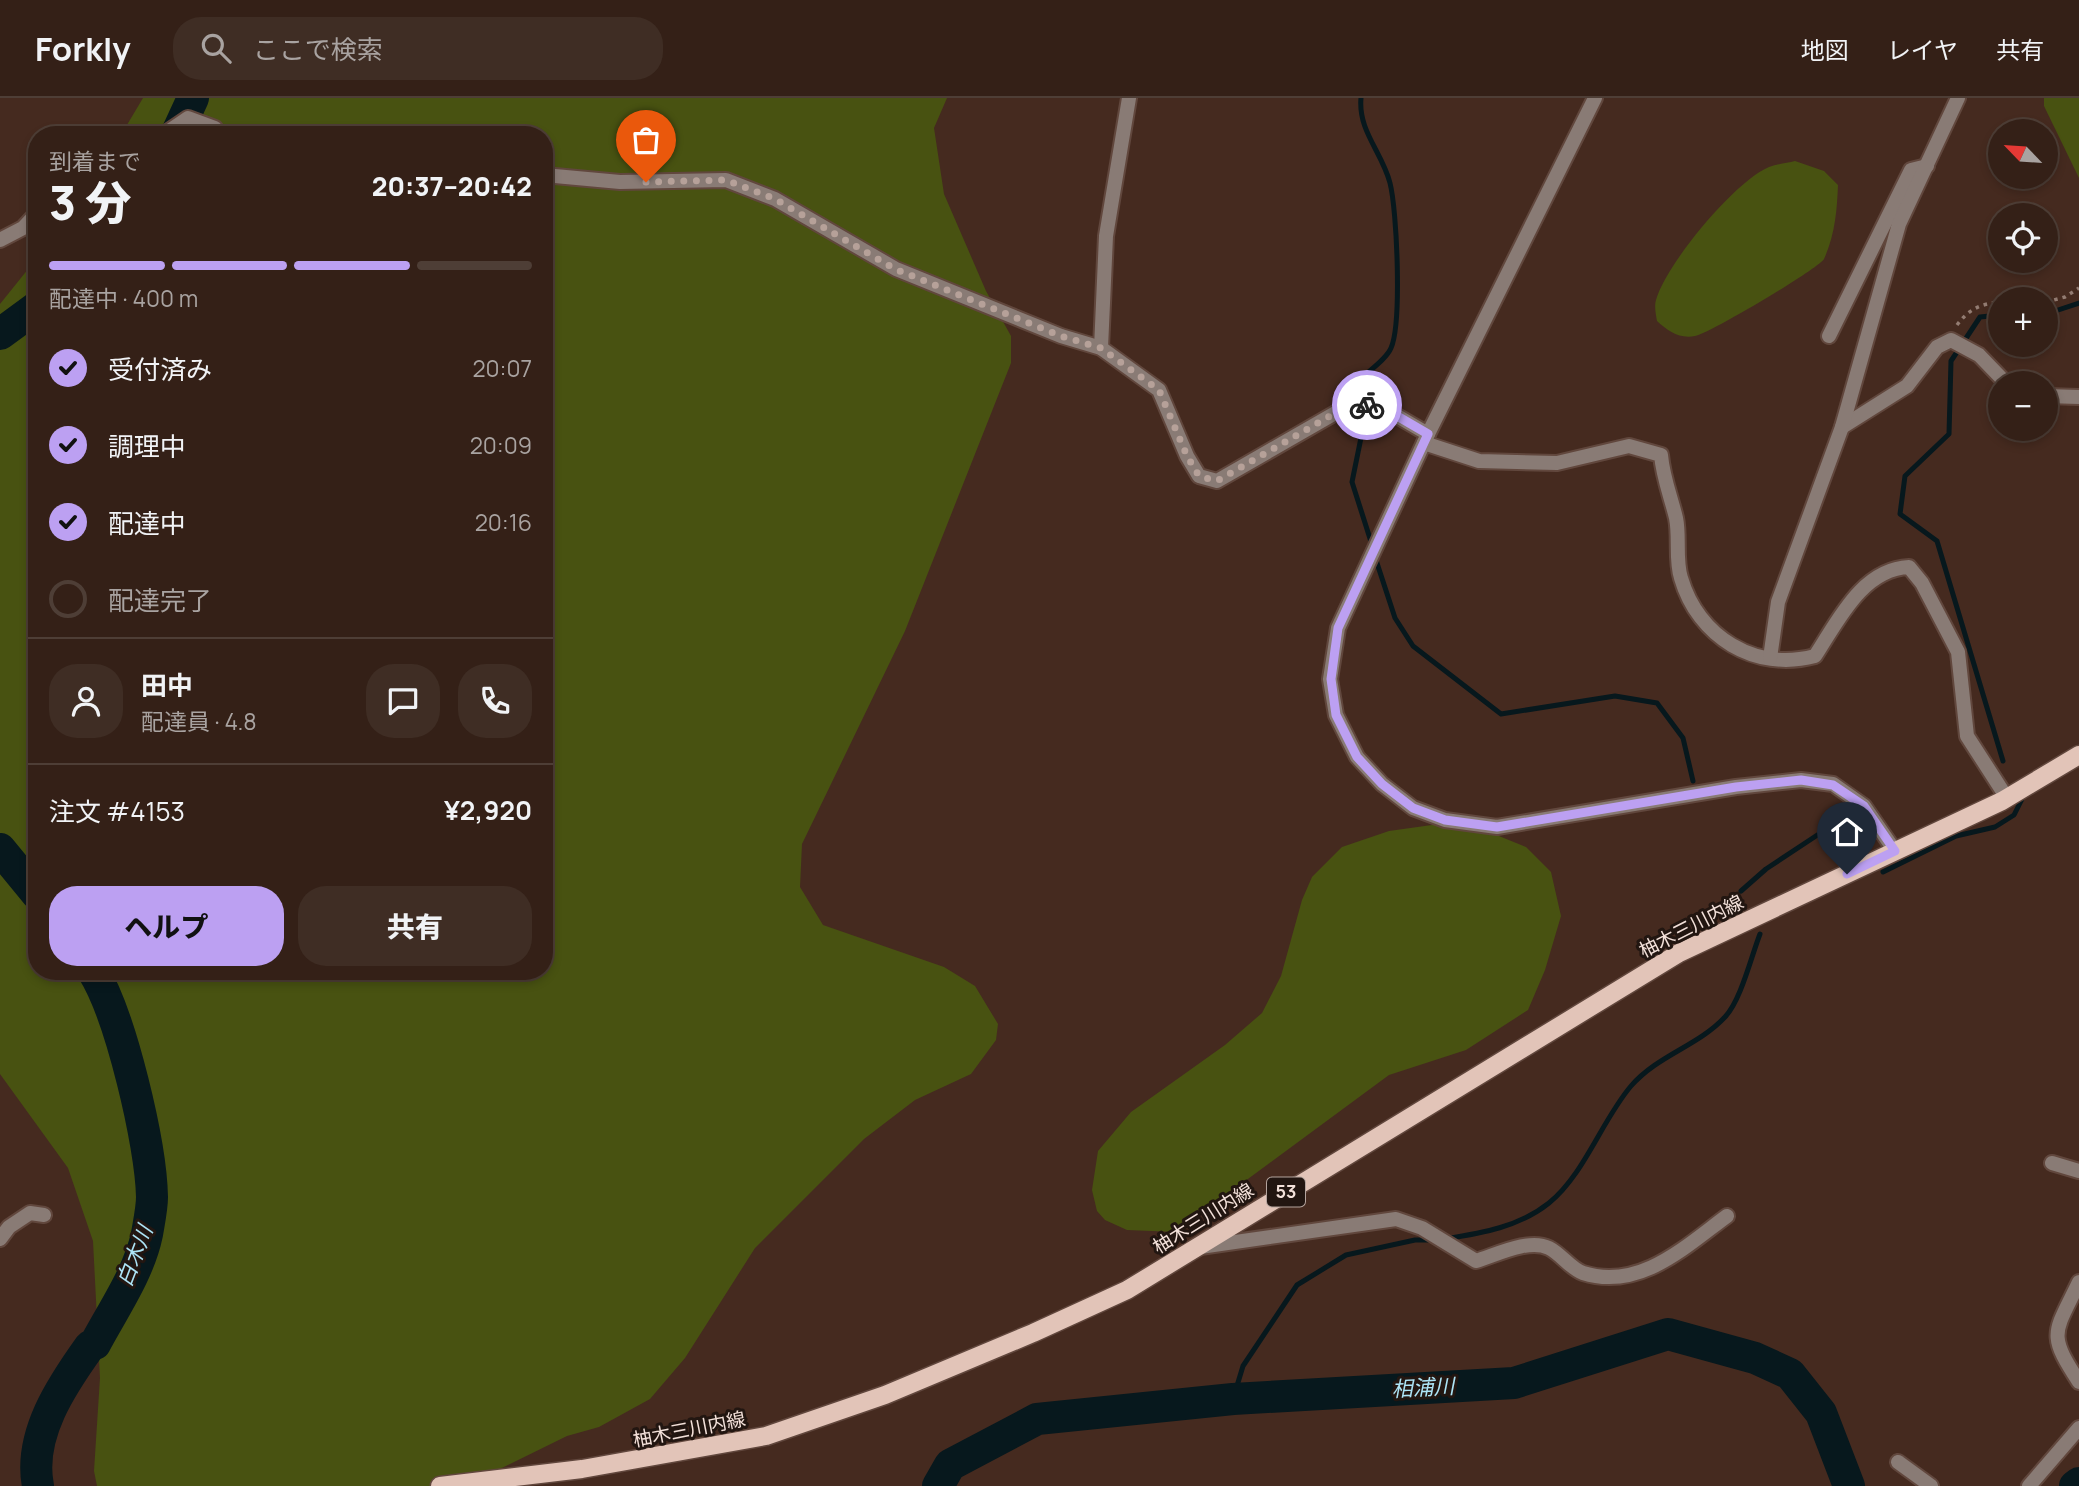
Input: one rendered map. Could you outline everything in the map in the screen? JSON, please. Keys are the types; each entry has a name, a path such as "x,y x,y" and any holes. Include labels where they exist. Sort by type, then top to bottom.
{"main road":[{"name":"柚木三川内線","path":"440,1486 582,1469 766,1436 885,1395 1033,1334 1127,1290 1679,953 2007,799 2079,755"}],"street":[{"path":"1101,348 1106,236 1129,98"},
{"path":"1595,98 1426,439 1338,628 1331,679 1336,715 1357,757 1382,784 1413,808 1445,820 1497,827 1736,787 1801,780 1833,785 1864,806 1895,851"},
{"path":"1770,658 1778,602 1842,427 1899,225 1958,98"},
{"path":"176,126 188,118 210,126"},
{"path":"1829,336 1911,170 1927,166"},
{"path":"553,177 620,182 726,180 775,199 895,269 1061,336 1101,348 1159,390 1199,476 1217,481 1351,404 1380,406 1426,439 1479,461 1557,463 1629,446 1661,455 1664,480 1676,520 1680,577 1700,619 1726,644 1791,663 1815,656 1867,582 1891,568 1909,567 1922,583 1958,652 1967,736 2007,799"},
{"path":"0,240 28,223"},
{"path":"1842,427 1907,386 1937,347 1947,342 1972,352 1993,371"},
{"path":"2058,396 2079,397"},
{"path":"2052,1163 2079,1171"},
{"path":"0,1239 9,1227 30,1213 44,1215"},
{"path":"1195,1248 1396,1219 1422,1228 1476,1261 1531,1244 1547,1247 1582,1273 1614,1276 1655,1269 1727,1216"},
{"path":"2079,1282 2057,1332 2056,1343 2079,1382"},
{"path":"2029,1486 2079,1428"},
{"path":"1898,1462 1931,1486"}],"path":[{"path":"2058,299 2079,288"},
{"path":"1947,342 1967,313 1988,303"}],"green space":[{"path":"143,98 947,98 934,128 944,194 986,291 1011,336 1011,363 905,631 802,844 800,887 823,925 944,967 975,986 998,1024 996,1040 971,1074 915,1100 864,1139 755,1248 685,1358 650,1399 599,1427 567,1436 465,1486 97,1486 94,1471 100,1378 93,1241 68,1168 0,1074 0,304 28,269 28,980 553,980 553,126 126,126"},
{"path":"2044,98 2079,98 2079,178 2058,135 2058,119 2050,119 2044,106"},
{"path":"1795,161 1824,171 1838,185 1833,232 1824,259 1784,287 1704,333 1684,336 1665,328 1657,321 1656,300 1662,285 1687,246 1721,206 1755,175 1769,167"},
{"path":"1439,824 1494,834 1526,847 1551,872 1561,916 1545,970 1528,1010 1466,1050 1389,1075 1176,1232 1127,1230 1105,1220 1097,1211 1092,1190 1098,1151 1131,1112 1225,1045 1262,1013 1281,976 1302,900 1312,877 1342,847 1389,831"}],"waterway":[{"name":"白木川","path":"180,126 193,98"},
{"path":"1361,98 1363,121 1390,183 1395,217 1397,266 1396,315 1391,348 1381,361 1357,382 1363,428 1352,482 1373,548"},
{"path":"2058,310 2079,303"},
{"name":"白木川","path":"0,334 28,314"},
{"path":"1988,316 1980,317 1951,361 1949,434 1905,476 1900,514 1937,541 2003,761"},
{"path":"1375,557 1395,618 1413,646 1501,714 1615,696 1657,703 1683,738 1693,781"},
{"path":"1883,872 1956,836 1995,827 2014,815 2022,799"},
{"path":"1741,891 1766,869 1828,828"},
{"name":"白木川","path":"0,849 28,883"},
{"path":"1445,1239 1513,1223 1549,1203 1583,1163 1631,1086 1653,1066 1703,1036 1725,1017 1741,989 1760,934"},
{"name":"白木川","path":"38,1486 38,1448 50,1411 79,1361 90,1346 95,1344 132,1277 143,1249 152,1206 146,1146 133,1081 114,1018 98,980"},
{"path":"1233,1399 1243,1366 1297,1285 1346,1255 1415,1240 1432,1240"},
{"name":"相浦川","path":"938,1486 950,1465 1037,1419 1233,1399 1514,1383 1668,1334 1755,1358 1790,1374 1821,1413 1849,1486"},
{"name":"相浦川","path":"2075,1486 2079,1483"}],"way so far":[{"path":"646,182 726,180 775,199 895,269 1061,336 1101,348 1159,390 1187,456 1199,476 1217,481 1351,404 1367,405"}],"route":[{"path":"1367,405 1380,406 1428,434 1338,628 1331,679 1336,715 1357,757 1382,784 1413,808 1445,820 1497,827 1619,809 1736,787 1801,780 1833,785 1864,806 1895,851 1847,874"}]}
